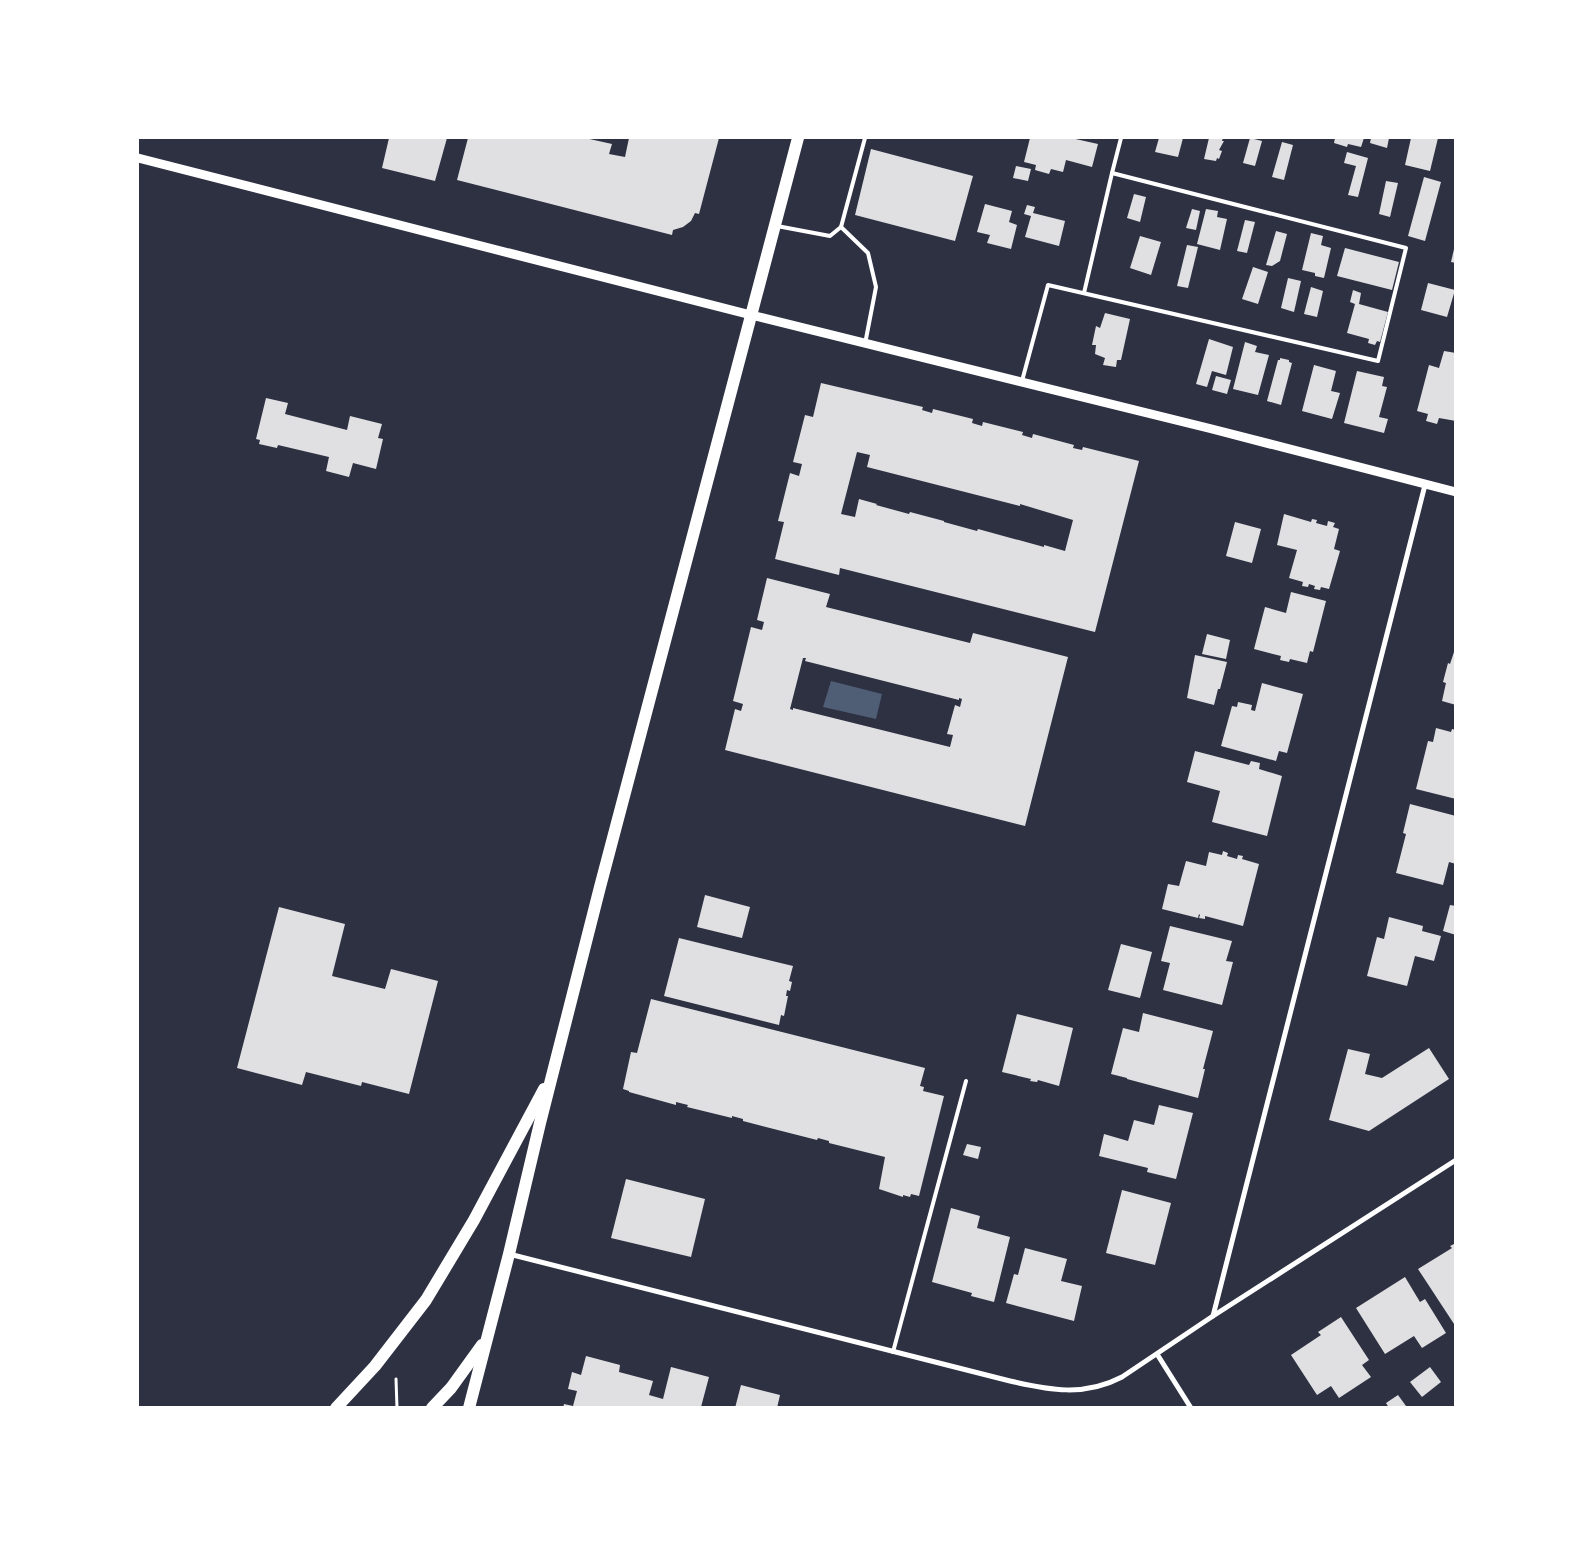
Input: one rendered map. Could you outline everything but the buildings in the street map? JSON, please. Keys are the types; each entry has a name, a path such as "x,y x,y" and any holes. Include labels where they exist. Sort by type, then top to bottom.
{"main road":[{"path":"469,1408 600,887 798,138"},
{"path":"336,1408 375,1366 426,1300 474,1220 553,1071"},
{"path":"432,1408 451,1388 487,1339"}],"street":[{"path":"138,158 865,344 1212,429 1456,492"},
{"path":"1213,1316 1425,484"},
{"path":"509,1254 1037,1387 1069,1390 1094,1388 1106,1385 1157,1354 1456,1160"},
{"path":"1157,1354 1191,1408"}],"lane":[{"path":"774,225 830,236 841,227 865,138"},
{"path":"1084,293 1121,138"},
{"path":"1022,383 1048,285 1378,361 1406,248 1112,173"},
{"path":"841,227 868,253 876,287 865,344"},
{"path":"893,1352 966,1081"}],"path":[{"path":"396,1379 397,1408"}],"water":[{"path":"831,681 882,694 876,719 823,707"}]}
